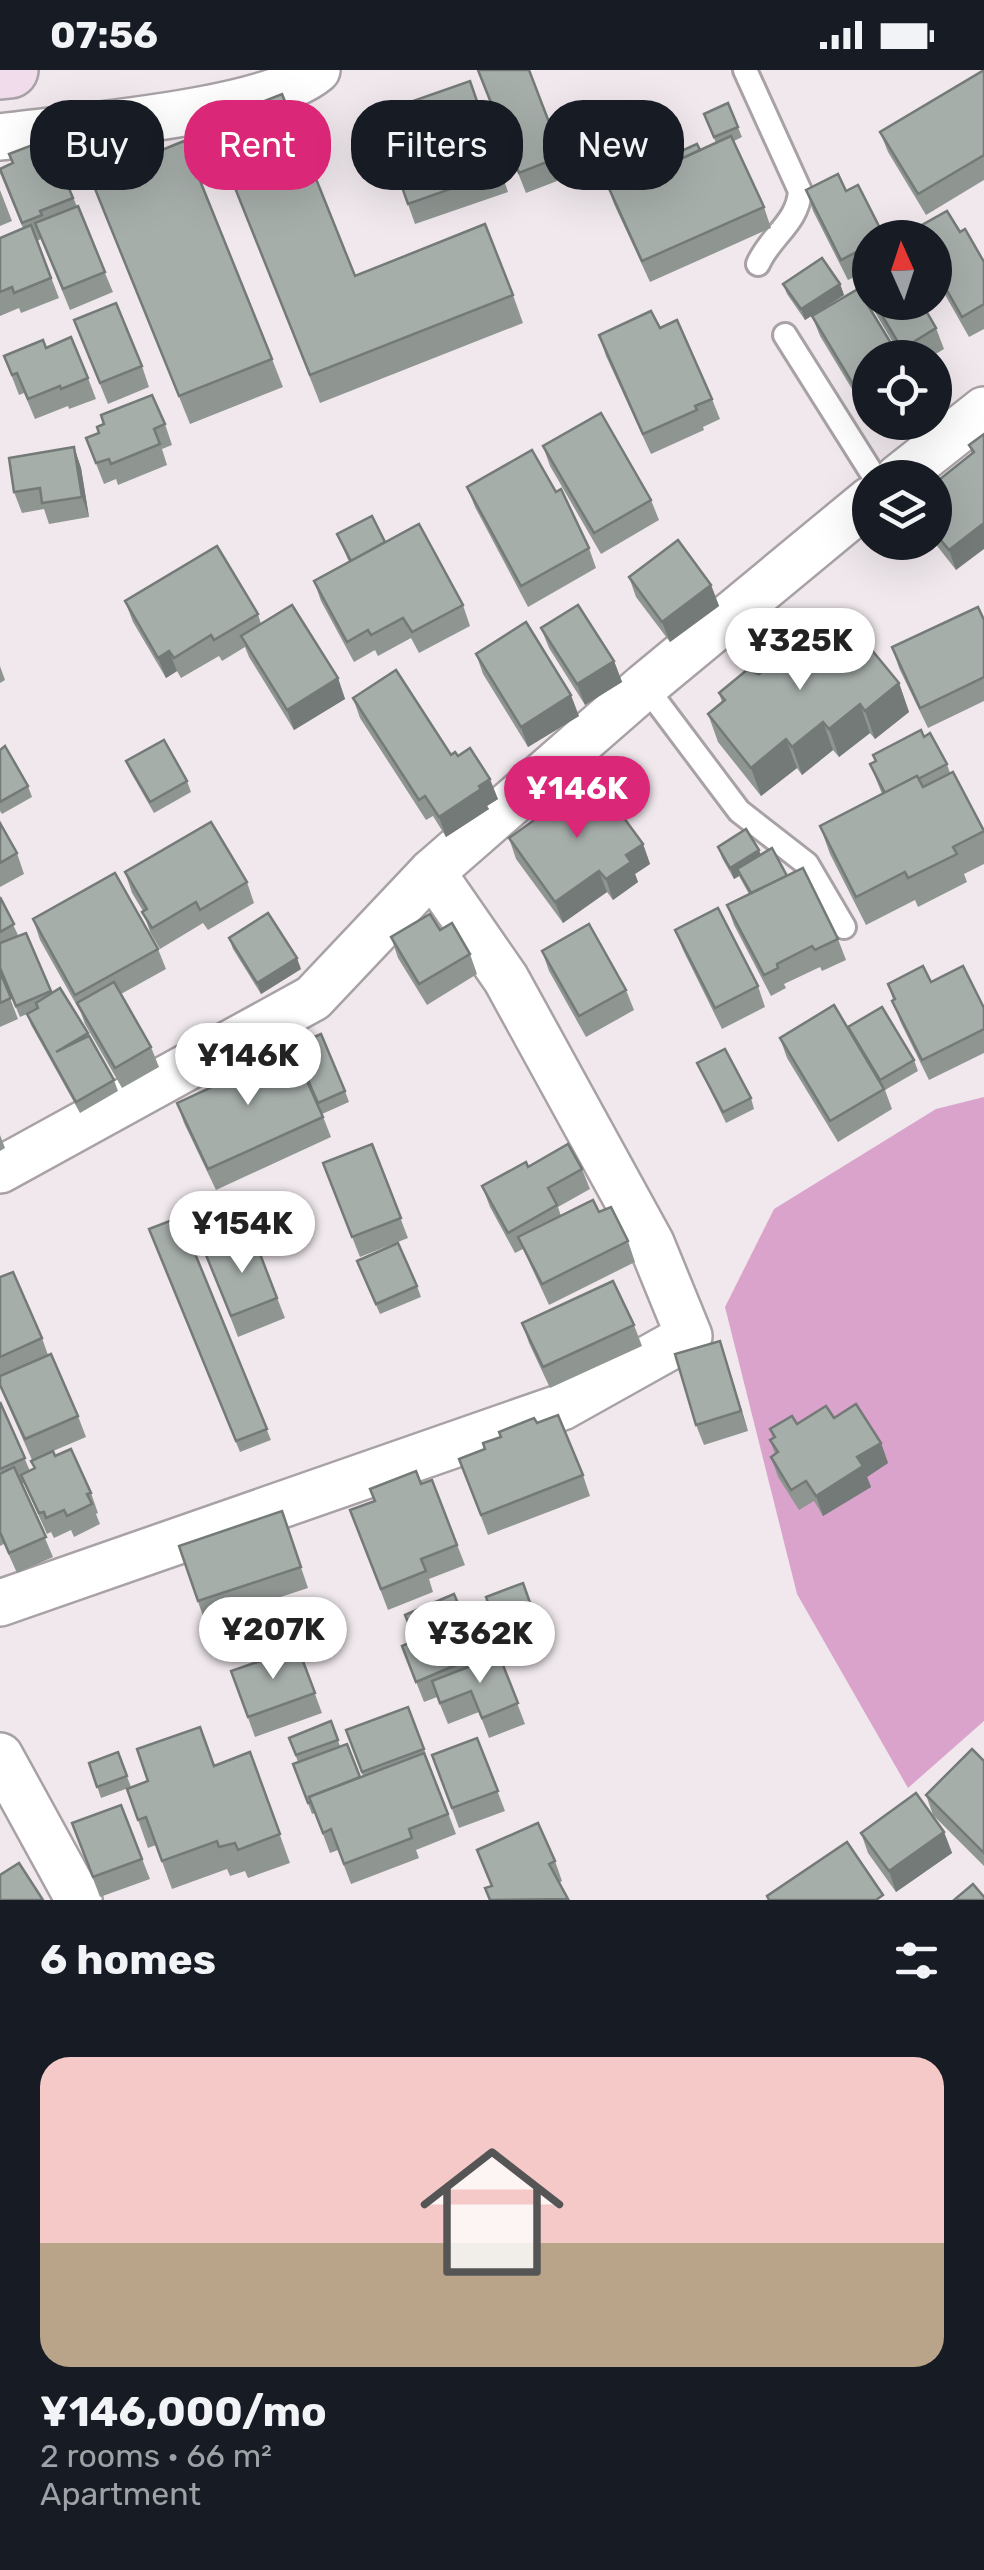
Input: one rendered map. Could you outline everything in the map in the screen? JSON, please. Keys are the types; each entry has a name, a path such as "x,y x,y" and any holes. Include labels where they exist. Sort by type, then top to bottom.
{"main road":[{"path":"0,72 10,70"}],"street":[{"path":"0,137 242,102 307,79 317,70"},
{"path":"921,460 984,410"},
{"path":"0,1170 313,998 432,872 645,686 852,515"},
{"path":"0,1603 562,1408 690,1336 651,1243 516,996 432,872"},
{"path":"0,1756 79,1900"}],"lane":[{"path":"745,70 800,191 799,207 765,248 758,264"},
{"path":"785,335 864,460"},
{"path":"645,686 739,811 807,864 844,927"}],"shaded area":[{"path":"984,1097 984,1721 908,1788 797,1594 725,1307 774,1209 936,1109"}],"building":[{"path":"478,70 529,70 543,106 543,164 523,171 523,100 490,100"},
{"path":"984,70 984,155 918,194 880,132"},
{"path":"470,81 477,100 416,100"},
{"path":"728,103 738,127 714,137 704,114"},
{"path":"731,136 764,207 642,261 610,190 684,190 684,157"},
{"path":"184,141 184,190 204,190 272,359 179,396 95,190 164,190 164,149"},
{"path":"697,144 700,150 684,157 684,150"},
{"path":"30,146 30,190 70,190 73,198 22,223 0,169 13,163 9,154"},
{"path":"838,174 846,191 858,185 876,220 852,220 852,254 841,260 806,190"},
{"path":"236,190 321,190 355,276 485,224 513,295 310,375"},
{"path":"403,190 447,190 408,204"},
{"path":"78,206 105,272 63,289 35,223"},
{"path":"947,211 960,232 965,229 984,262 984,304 962,317 952,299 952,220 931,220"},
{"path":"31,225 51,278 14,293 12,287 0,292 0,238"},
{"path":"822,258 840,284 801,309 783,284"},
{"path":"852,293 852,320 877,320 889,340 852,340 852,382 812,316"},
{"path":"116,303 142,366 100,383 74,320"},
{"path":"651,311 660,328 677,320 712,399 695,406 697,410 643,434 599,335"},
{"path":"885,320 931,320 936,328 917,340 897,340"},
{"path":"71,337 88,378 28,399 17,373 12,375 4,356 43,340 46,348"},
{"path":"152,395 165,424 154,429 160,444 111,464 109,459 96,463 86,438 99,433 97,427 104,424 101,415"},
{"path":"601,413 651,500 594,533 543,446"},
{"path":"984,434 984,523 952,548 952,469 974,452 969,445"},
{"path":"74,447 82,497 42,503 40,488 14,492 9,458"},
{"path":"532,450 556,492 561,489 589,548 521,586 467,487"},
{"path":"372,516 385,542 351,561 337,534"},
{"path":"419,524 463,605 412,632 403,618 371,635 368,630 347,642 314,581"},
{"path":"678,540 711,585 662,622 629,577"},
{"path":"217,546 258,614 214,640 211,635 174,658 169,651 158,658 125,601"},
{"path":"292,605 338,678 287,710 241,636"},
{"path":"578,605 614,661 577,684 541,628"},
{"path":"978,607 984,620 984,677 920,708 892,647"},
{"path":"526,622 571,695 521,727 476,654"},
{"path":"797,630 809,645 820,635 832,638 836,634 842,641 856,631 899,683 865,711 860,704 829,729 823,722 792,747 786,739 751,768 708,714 725,700 719,693 747,670 759,674 771,664 765,657"},
{"path":"396,670 451,755 455,752 458,756 470,748 490,779 439,817 425,796 419,800 353,698"},
{"path":"921,730 924,737 930,733 947,764 885,793 870,764 876,761 873,755"},
{"path":"164,740 187,781 150,802 126,761"},
{"path":"5,746 28,786 0,802 0,750"},
{"path":"953,772 984,831 953,847 957,854 908,878 905,872 856,897 820,826 917,776 923,787"},
{"path":"589,781 594,788 599,784 643,844 626,855 631,862 606,879 599,871 555,902 509,838"},
{"path":"211,822 247,882 200,910 196,902 152,928 142,912 147,909 125,872"},
{"path":"0,823 17,853 0,863"},
{"path":"746,829 759,850 730,868 718,847"},
{"path":"772,848 787,876 751,893 737,869"},
{"path":"803,868 838,939 815,950 812,946 764,975 727,905"},
{"path":"115,873 158,949 75,995 33,919"},
{"path":"0,897 14,924 0,932"},
{"path":"718,908 758,986 715,1008 675,930"},
{"path":"268,913 297,958 257,983 229,938"},
{"path":"430,914 440,930 452,923 470,954 419,984 391,937"},
{"path":"589,924 626,990 579,1016 542,951"},
{"path":"26,933 51,991 16,1006 0,968 0,943"},
{"path":"923,966 931,982 963,966 984,1008 984,1029 922,1060 892,1001 895,999 888,984"},
{"path":"0,972 11,998 0,1003"},
{"path":"114,982 151,1047 115,1068 77,1003"},
{"path":"60,988 88,1033 56,1052 89,1036 114,1080 76,1102 27,1014 38,1008 36,1003"},
{"path":"834,1005 884,1089 830,1121 780,1038"},
{"path":"882,1007 914,1060 880,1080 848,1027"},
{"path":"321,1034 345,1091 318,1103 304,1071 299,1063 295,1065 288,1049"},
{"path":"725,1049 751,1098 723,1112 697,1063"},
{"path":"285,1054 291,1067 299,1063 323,1117 208,1169 177,1103 210,1088 201,1068 225,1057 235,1077"},
{"path":"372,1144 401,1218 352,1237 323,1163"},
{"path":"568,1144 582,1169 548,1188 557,1205 508,1233 482,1186 526,1162 528,1167"},
{"path":"593,1200 599,1212 611,1207 628,1241 542,1284 518,1237"},
{"path":"180,1217 267,1429 236,1441 149,1229"},
{"path":"253,1236 277,1298 231,1316 206,1255"},
{"path":"398,1243 417,1286 376,1304 357,1261"},
{"path":"13,1272 42,1338 0,1357 0,1277"},
{"path":"613,1281 634,1325 543,1367 522,1323"},
{"path":"720,1341 741,1411 696,1425 675,1354"},
{"path":"51,1354 78,1416 25,1439 0,1385 0,1376"},
{"path":"0,1402 25,1458 0,1469"},
{"path":"856,1404 881,1443 857,1457 863,1466 816,1496 806,1481 791,1490 771,1457 778,1452 770,1440 775,1437 770,1429 792,1416 797,1424 826,1406 834,1418"},
{"path":"558,1415 583,1475 481,1515 459,1459 485,1449 483,1443 501,1437 499,1432 534,1418 537,1423"},
{"path":"71,1449 92,1504 67,1516 64,1510 46,1518 44,1512 39,1513 21,1475 35,1468 31,1461 53,1451 55,1456"},
{"path":"14,1467 46,1537 9,1553 0,1532 0,1474"},
{"path":"416,1471 421,1484 432,1480 457,1545 421,1559 426,1571 381,1589 350,1510 375,1501 370,1489"},
{"path":"282,1511 301,1567 198,1601 179,1546"},
{"path":"523,1583 539,1628 533,1630 537,1641 505,1652 486,1597"},
{"path":"454,1594 465,1620 416,1641 405,1615"},
{"path":"468,1619 482,1654 416,1682 402,1646"},
{"path":"298,1648 315,1693 248,1717 231,1671"},
{"path":"499,1655 518,1703 482,1718 471,1691 440,1703 432,1681"},
{"path":"408,1707 424,1749 362,1772 346,1730"},
{"path":"331,1721 338,1740 296,1755 289,1738"},
{"path":"200,1727 214,1766 250,1752 280,1834 238,1850 235,1843 219,1847 217,1841 162,1861 146,1817 138,1820 127,1789 148,1781 137,1749"},
{"path":"477,1738 498,1791 452,1808 432,1755"},
{"path":"347,1744 360,1777 309,1797 308,1803 293,1764"},
{"path":"972,1749 984,1761 984,1853 926,1795"},
{"path":"118,1752 127,1776 97,1787 89,1763"},
{"path":"424,1753 448,1814 409,1829 412,1838 344,1864 331,1829 323,1833 309,1797"},
{"path":"916,1793 944,1832 889,1871 861,1833"},
{"path":"121,1805 142,1859 93,1877 72,1823"},
{"path":"538,1823 555,1861 549,1864 568,1899 490,1900 485,1888 492,1886 477,1850"},
{"path":"847,1842 883,1895 876,1900 769,1900 767,1896"},
{"path":"19,1863 43,1900 0,1900 0,1875"},
{"path":"973,1884 984,1900 954,1900"}]}
